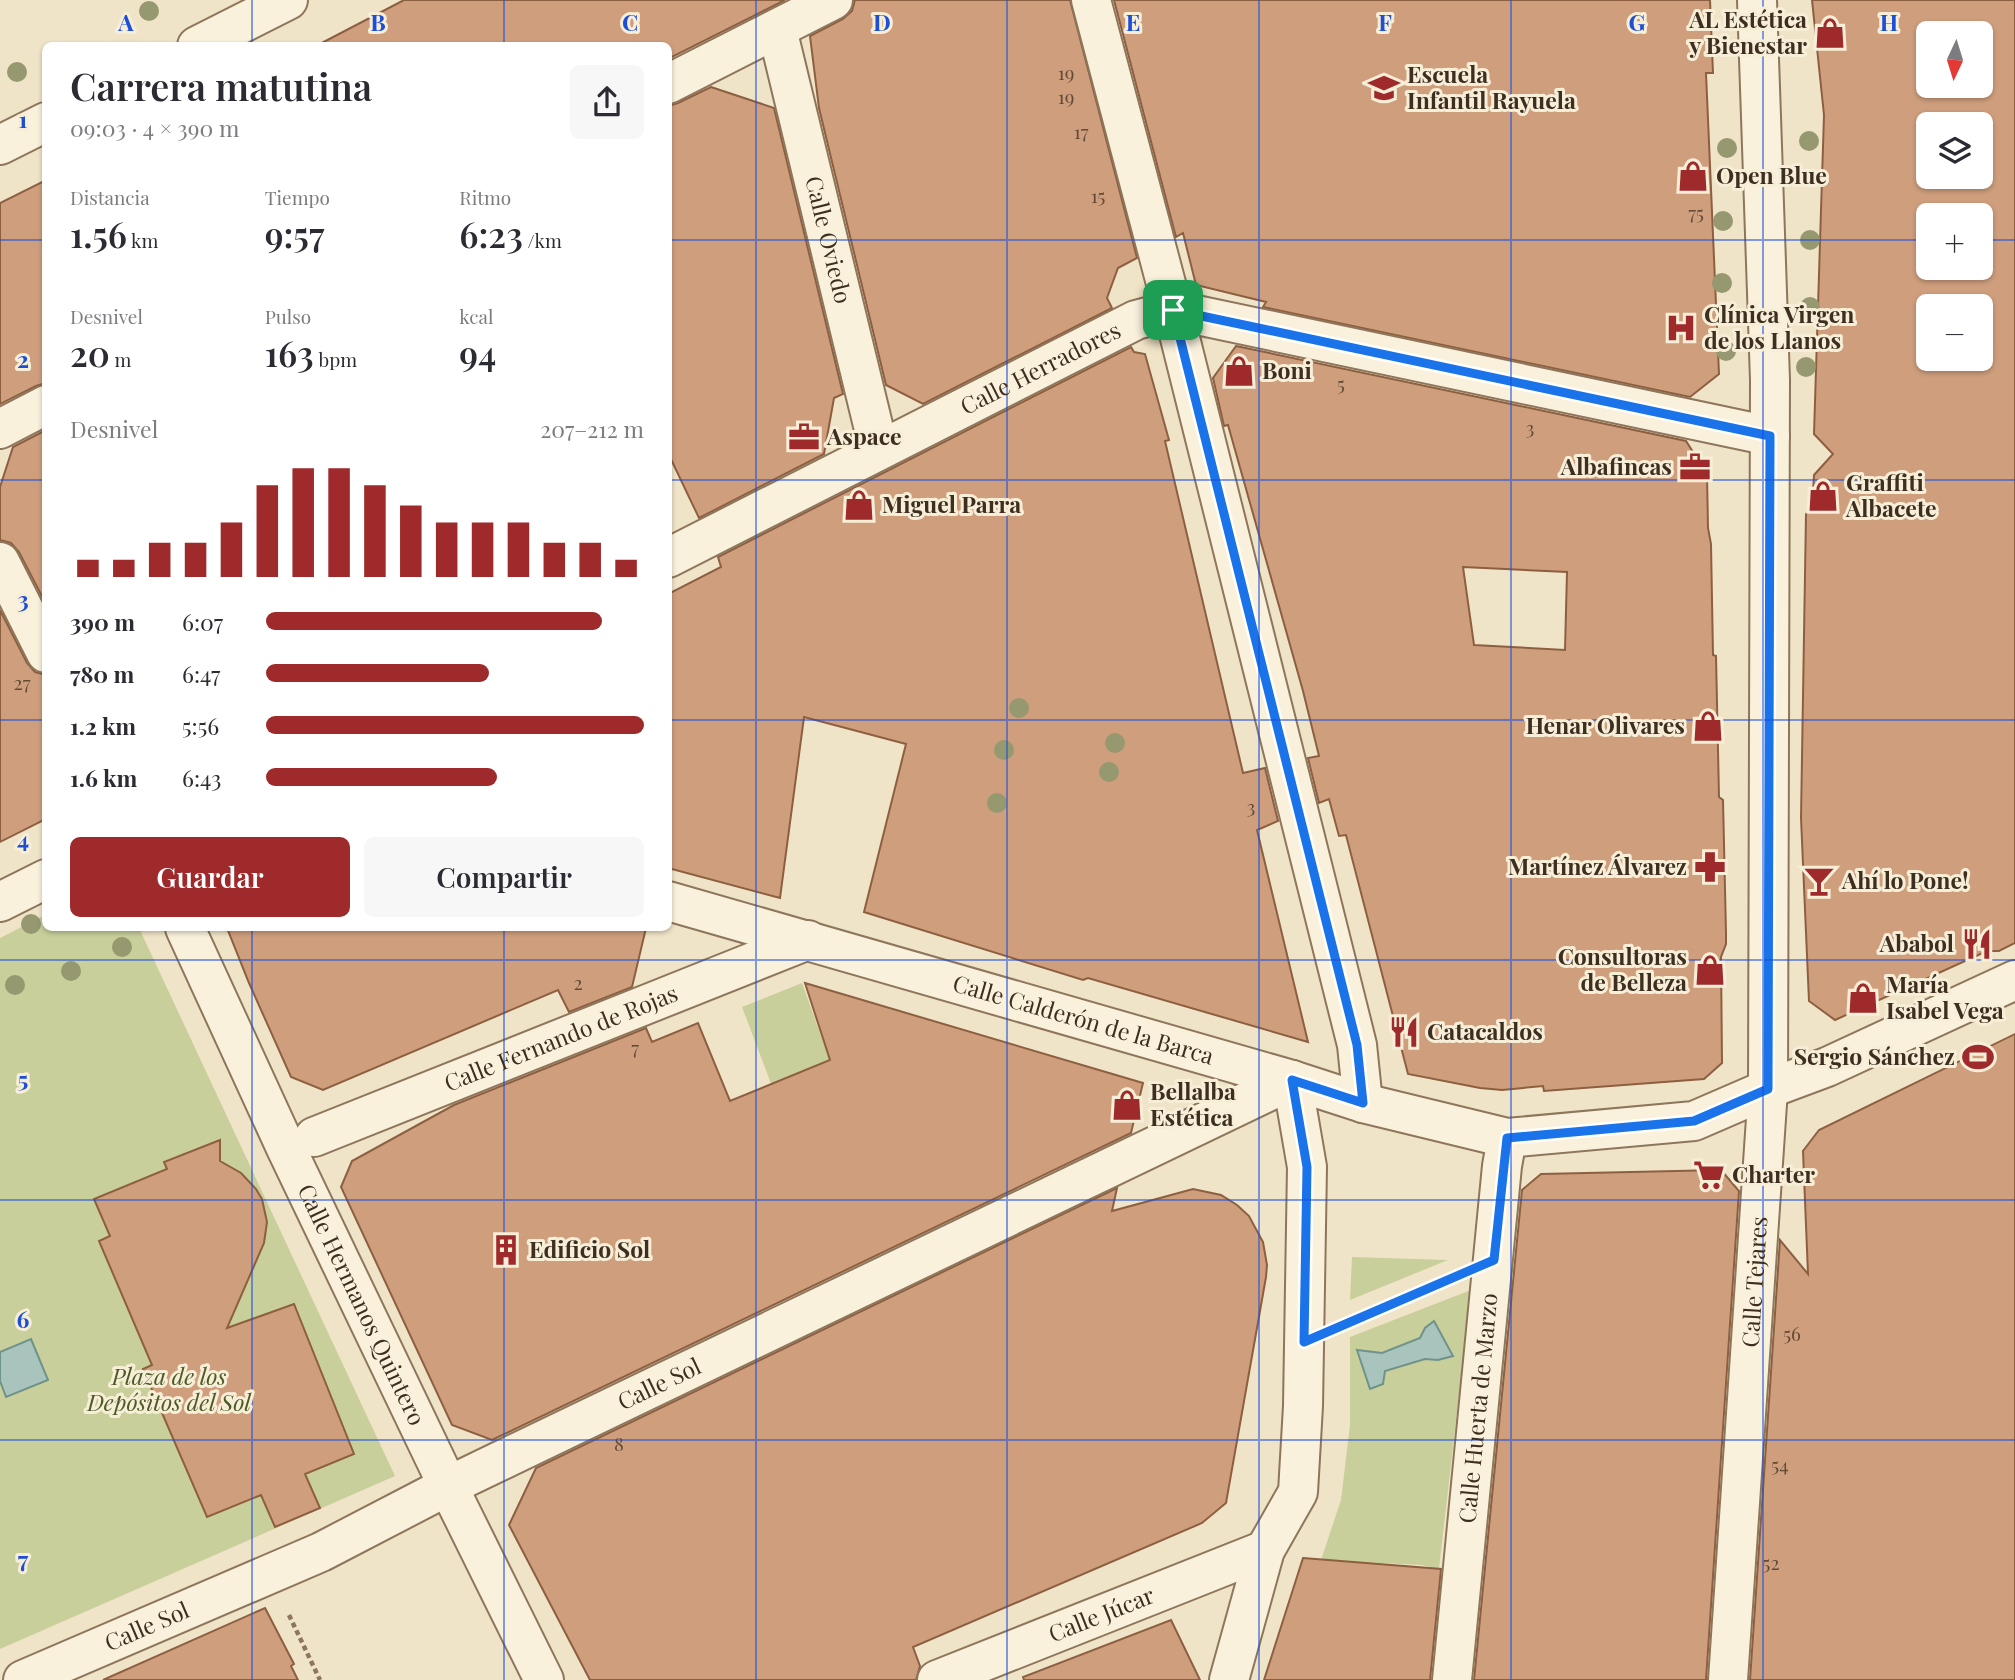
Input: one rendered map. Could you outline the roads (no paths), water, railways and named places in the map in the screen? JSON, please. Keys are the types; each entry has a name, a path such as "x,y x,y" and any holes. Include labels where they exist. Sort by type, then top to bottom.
{"street":[{"path":"205,42 288,0"},
{"path":"672,82 833,0"},
{"path":"1091,0 1173,310 1357,1045 1363,1103"},
{"name":"Calle Tejares","path":"1728,1680 1768,1089 1770,436 1757,0"},
{"name":"Calle Oviedo","path":"777,29 879,450"},
{"path":"0,145 42,124"},
{"name":"Calle Herradores","path":"672,556 1136,320 1173,310 1770,436"},
{"path":"0,429 42,407"},
{"path":"0,562 42,645"},
{"path":"0,902 42,881"},
{"name":"Calle Calderón de la Barca","path":"672,902 1292,1080 1363,1103 1507,1138 1694,1121 1827,1067 2015,980"},
{"name":"Calle Hermanos Quintero","path":"186,931 286,1148 544,1680"},
{"name":"Calle Fernando de Rojas","path":"314,1138 808,940"},
{"path":"1229,1680 1265,1550 1298,1492 1307,1167 1292,1080"},
{"name":"Calle Sol","path":"23,1680 321,1552 448,1486 1292,1080"},
{"name":"Calle Huerta de Marzo","path":"1452,1680 1507,1138"},
{"name":"Calle Júcar","path":"937,1680 1265,1550"}],"water":[{"path":"1434,1321 1453,1356 1438,1360 1425,1359 1385,1371 1383,1384 1370,1389 1357,1350 1382,1353 1420,1338 1425,1328"},
{"path":"31,1339 48,1380 6,1397 0,1381 0,1352"}],"place":[{"name":"AL Estética y Bienestar","path":"1830,33"},
{"name":"Escuela Infantil Rayuela","path":"1384,88"},
{"name":"Open Blue","path":"1693,176"},
{"name":"Clínica Virgen de los Llanos","path":"1681,328"},
{"name":"Boni","path":"1239,371"},
{"name":"Aspace","path":"804,437"},
{"name":"Albafincas","path":"1695,467"},
{"name":"Graffiti Albacete","path":"1823,496"},
{"name":"Miguel Parra","path":"859,505"},
{"name":"Henar Olivares","path":"1708,726"},
{"name":"Martínez Álvarez","path":"1710,867"},
{"name":"Ahí lo Pone!","path":"1819,881"},
{"name":"Ababol","path":"1977,944"},
{"name":"Consultoras de Belleza","path":"1710,970"},
{"name":"María Isabel Vega","path":"1863,998"},
{"name":"Catacaldos","path":"1404,1032"},
{"name":"Sergio Sánchez","path":"1978,1057"},
{"name":"Bellalba Estética","path":"1127,1105"},
{"name":"Charter","path":"1709,1175"},
{"name":"Edificio Sol","path":"506,1250"}],"park label":[{"name":"Plaza de los Depósitos del Sol","path":"169,1390"}]}
